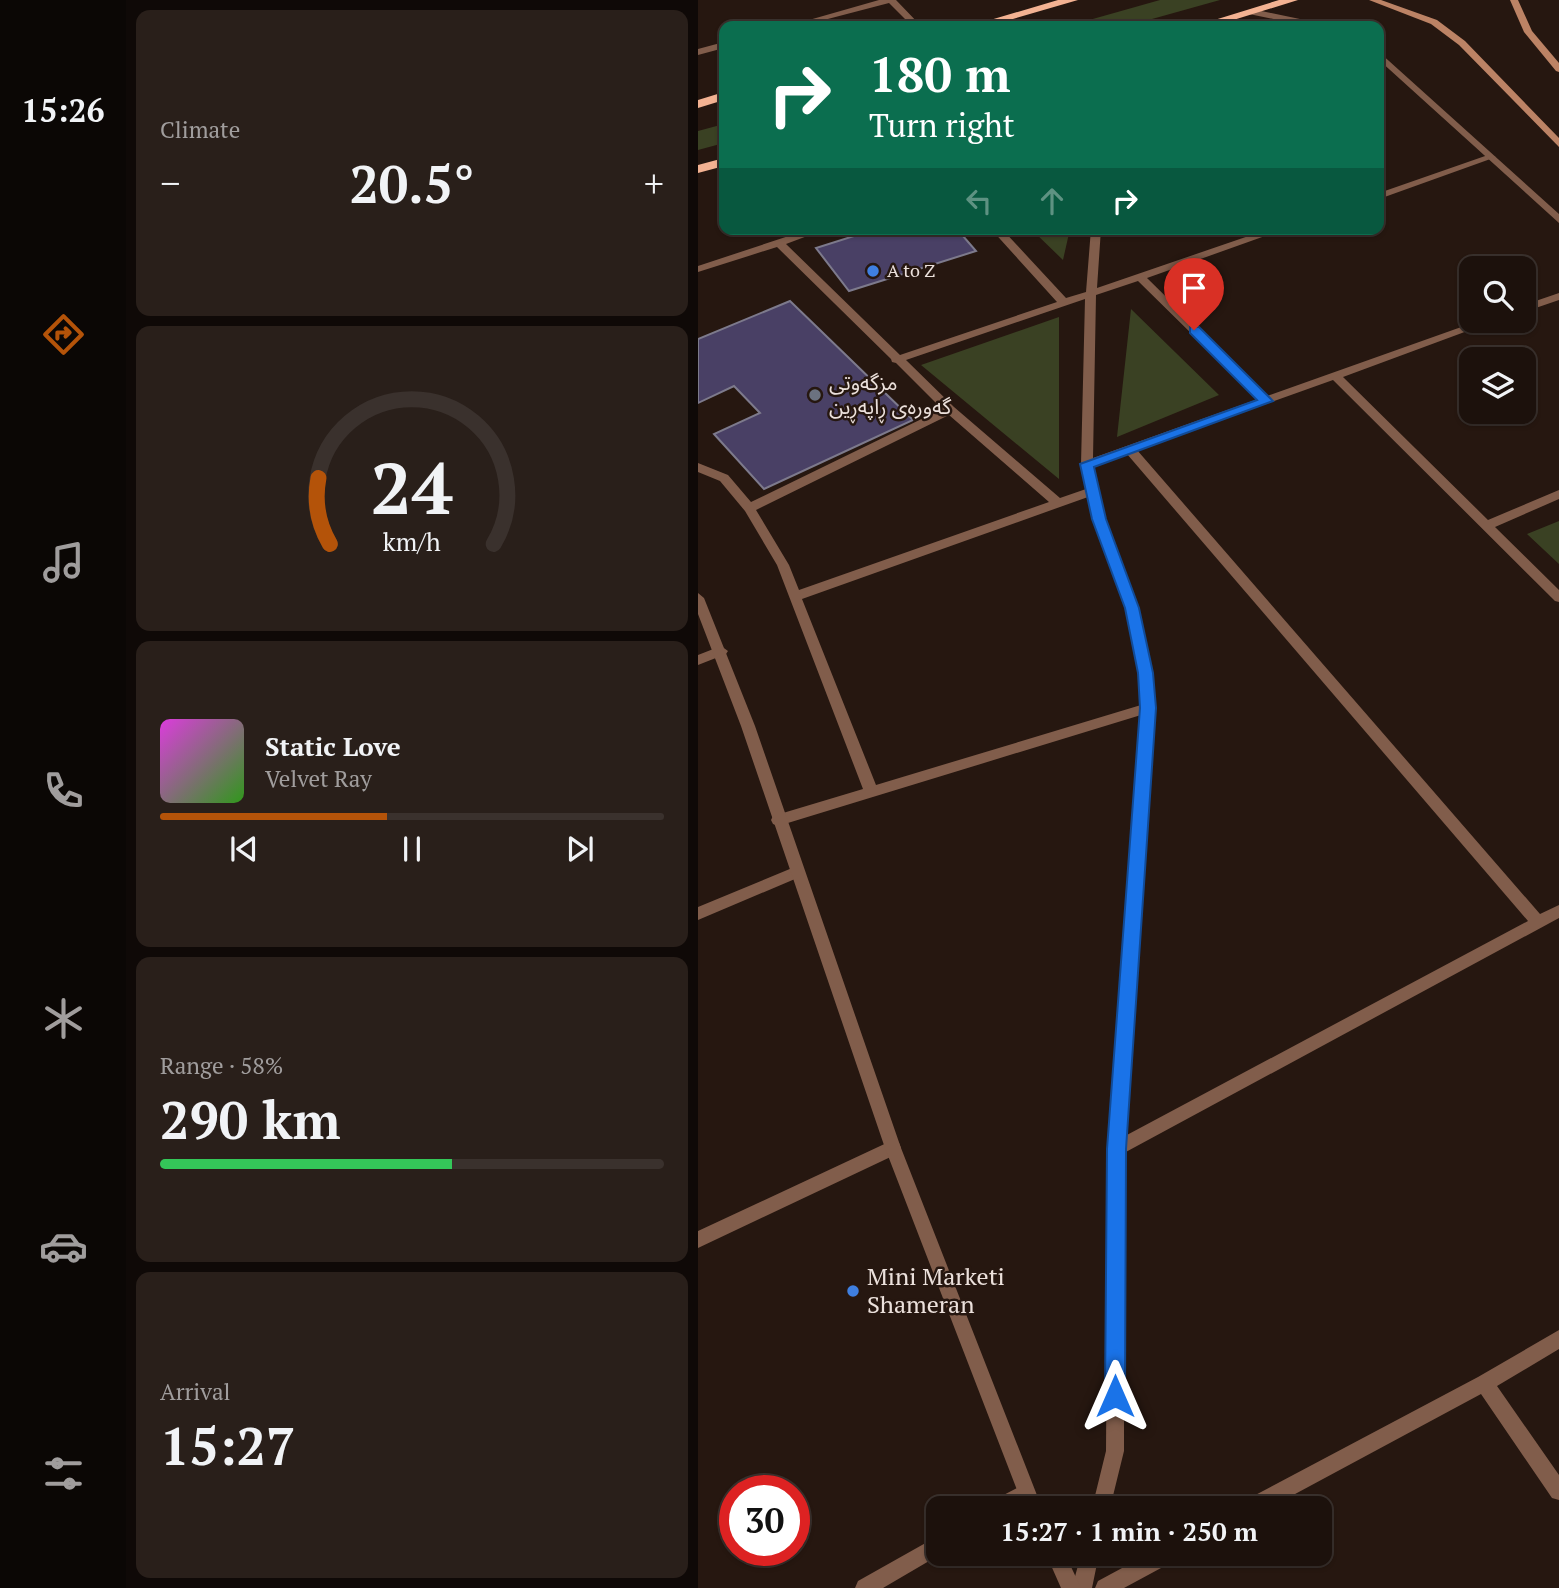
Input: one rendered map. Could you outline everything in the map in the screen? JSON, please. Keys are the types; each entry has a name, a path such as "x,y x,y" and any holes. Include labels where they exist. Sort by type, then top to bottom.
{"highway":[{"path":"994,21 1072,0"},
{"path":"1219,21 1292,0"},
{"path":"698,104 719,98"},
{"path":"698,169 719,163"}],"main road":[{"path":"1374,0 1417,14 1462,43 1559,144"},
{"path":"1518,1 1528,32 1559,69"}],"street":[{"path":"811,21 890,0 912,21"},
{"path":"1252,12 1295,21"},
{"path":"698,52 719,46"},
{"path":"1384,60 1559,220"},
{"path":"1384,193 1491,157"},
{"path":"698,269 802,235"},
{"path":"1002,235 1064,303"},
{"path":"1096,235 1091,293 1087,464 1099,519 1132,608 1145,673 1148,708 1116,1149 1115,1451 1104,1496"},
{"path":"896,360 1262,235"},
{"path":"779,243 896,360 1058,503"},
{"path":"1140,277 1266,401"},
{"path":"1536,305 1559,296"},
{"path":"1087,464 1459,332"},
{"path":"1335,376 1559,598"},
{"path":"749,508 950,410"},
{"path":"1130,450 1538,922"},
{"path":"698,467 724,478 749,508 783,565 871,791"},
{"path":"796,596 1092,491"},
{"path":"1486,526 1559,494"},
{"path":"698,598 721,651 893,1148 1027,1496"},
{"path":"698,660 721,651"},
{"path":"778,820 1148,708"},
{"path":"698,914 797,872"},
{"path":"1116,1149 1559,911"},
{"path":"698,1240 893,1148"},
{"path":"1273,1496 1484,1383 1559,1339"},
{"path":"1484,1383 1559,1491"},
{"path":"865,1588 926,1552"},
{"path":"1061,1566 1071,1588"},
{"path":"1082,1588 1088,1566"},
{"path":"1105,1588 1145,1566"}],"green space":[{"path":"1160,0 1220,0 1145,21 1086,21"},
{"path":"719,125 719,144 698,150 698,131"},
{"path":"1037,235 1069,235 1063,260"},
{"path":"1131,309 1219,395 1117,437"},
{"path":"1059,317 1059,479 921,365"},
{"path":"1559,521 1559,564 1527,534"}],"building":[{"name":"A to Z","path":"857,235 962,235 976,251 849,291 816,248"},
{"name":"مزگەوتی گەورەی ڕاپەڕین","path":"790,301 913,420 764,489 714,434 760,413 734,386 698,403 698,339"}],"place":[{"name":"A to Z","path":"873,271"},
{"name":"مزگەوتی گەورەی ڕاپەڕین","path":"815,395"},
{"name":"Mini Marketi Shameran","path":"853,1291"}],"route":[{"path":"1115,1396 1116,1149 1148,708 1140,640 1122,577 1099,519 1087,464 1266,401 1194,330"}]}
